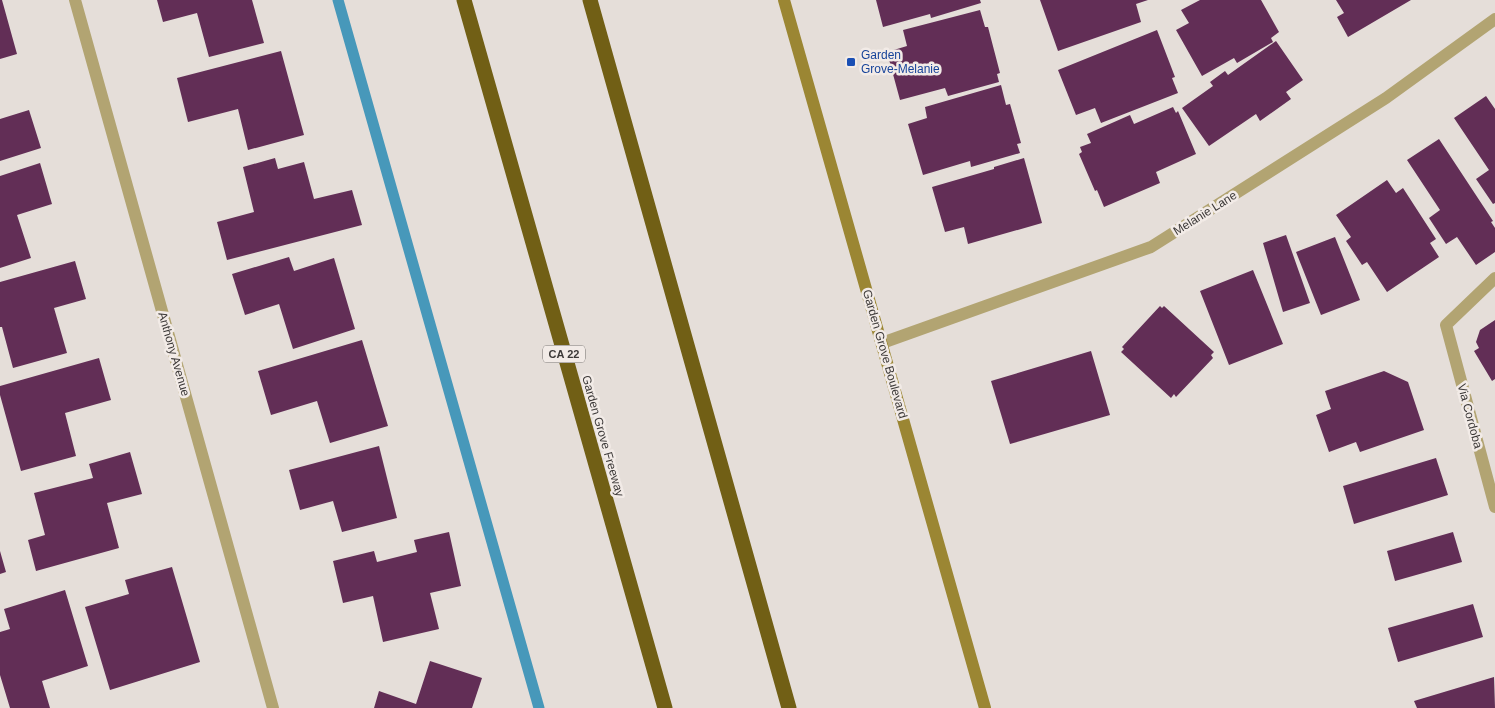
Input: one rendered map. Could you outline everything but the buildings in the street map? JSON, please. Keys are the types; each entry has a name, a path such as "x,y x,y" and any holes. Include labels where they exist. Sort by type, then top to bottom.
{"highway":[{"name":"Garden Grove Freeway","path":"464,0 665,708"},
{"path":"590,0 789,708"}],"main road":[{"name":"Garden Grove Boulevard","path":"784,0 985,708"}],"street":[{"name":"Anthony Avenue","path":"75,0 273,708"},
{"name":"Melanie Lane","path":"882,343 1151,247 1386,98 1495,19"},
{"name":"Via Cordoba","path":"1495,278 1446,325 1495,507"}],"waterway":[{"path":"338,0 539,708"}],"place":[{"name":"Garden Grove-Melanie","path":"851,62"}]}
